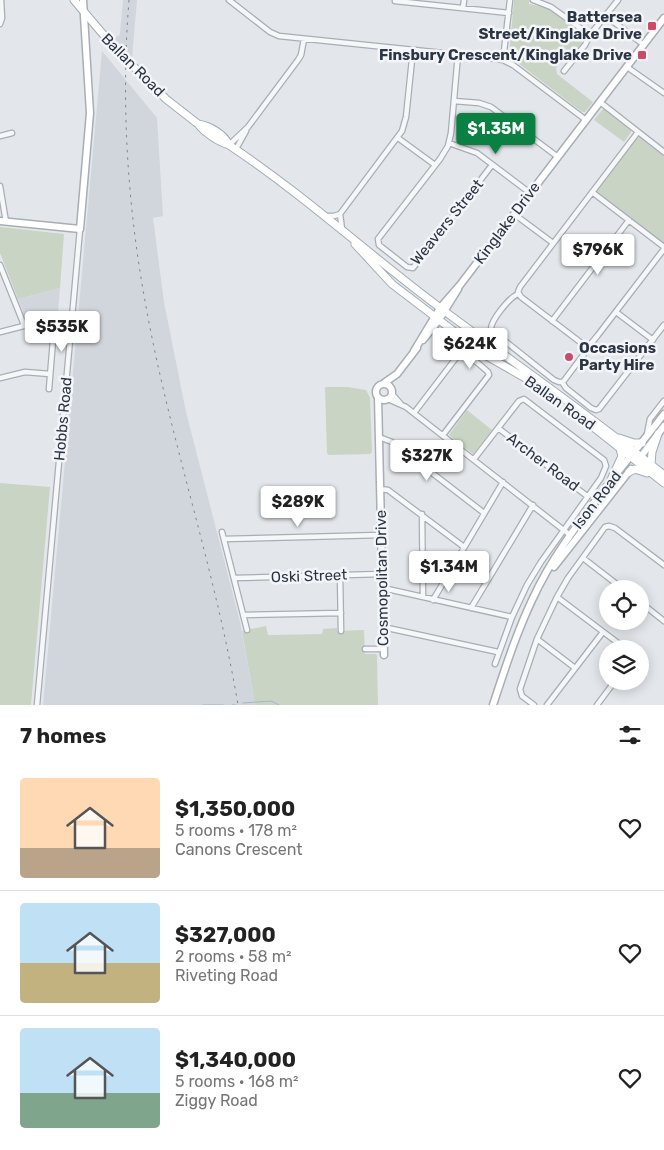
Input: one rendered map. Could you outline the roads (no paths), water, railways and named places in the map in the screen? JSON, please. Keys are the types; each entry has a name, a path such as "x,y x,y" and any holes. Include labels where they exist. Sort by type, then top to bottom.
{"main road":[{"name":"Ballan Road","path":"74,0 113,46 166,99 198,124 206,125 227,139 232,147 275,177 342,229 393,272 610,433 660,476"},
{"name":"Ballan Road","path":"342,229 386,278 485,355 548,392 620,449 651,464 664,483"},
{"path":"610,433 634,443 642,443"},
{"path":"651,464 652,452 661,433"},
{"path":"610,482 622,456 620,449"},
{"path":"629,472 638,470 660,476"}],"street":[{"path":"0,24 1,0"},
{"name":"Hobbs Road","path":"37,705 90,113 83,0"},
{"path":"229,0 275,34 283,37 503,60 520,70 586,120"},
{"path":"463,8 464,0"},
{"path":"503,60 510,0"},
{"path":"533,0 551,7 590,35"},
{"path":"564,71 617,0"},
{"path":"394,1 509,13"},
{"path":"606,16 644,45"},
{"name":"Kinglake Drive","path":"442,309 664,18"},
{"path":"232,147 298,60 303,50 304,39"},
{"path":"325,216 330,217 340,214 398,138 405,124 413,50"},
{"name":"Weavers Street","path":"458,54 449,144 435,166 378,241 382,247 410,268 415,266 492,165"},
{"path":"627,66 664,93"},
{"path":"454,100 479,103 491,107 558,157"},
{"path":"600,102 664,152"},
{"path":"638,132 520,286 518,294 511,298 492,322 490,328 554,380 562,382 566,388 591,408 598,410 664,325"},
{"path":"0,136 12,133"},
{"path":"398,138 435,166"},
{"path":"449,144 477,153 530,193"},
{"path":"0,186 3,222 80,229"},
{"path":"562,382 584,354 587,346 594,342 664,248 592,192"},
{"path":"340,214 342,229"},
{"path":"514,214 552,243"},
{"path":"552,320 629,220"},
{"path":"0,265 24,325"},
{"path":"518,294 587,346"},
{"name":"Cosmopolitan Drive","path":"384,652 378,437 379,411 397,374 432,329 442,309"},
{"path":"616,312 653,340"},
{"name":"Cosmopolitan Drive","path":"414,351 424,332 437,318"},
{"path":"0,332 47,320 53,321 49,389"},
{"path":"414,413 459,354 481,366 489,375 443,436"},
{"path":"0,378 25,372 50,374"},
{"name":"Cosmopolitan Drive","path":"384,383 397,374"},
{"path":"387,395 384,383 380,384 376,390 414,413 570,535 580,536"},
{"path":"474,459 519,401 524,399 604,460 606,468 601,478 541,562 512,617 495,664"},
{"path":"647,436 650,419 664,401"},
{"name":"Ison Road","path":"537,590 629,472 642,443 664,414"},
{"name":"Ison Road","path":"493,705 514,641 526,612 570,535 610,482 661,433 664,426"},
{"name":"Archer Road","path":"498,428 587,496"},
{"path":"378,437 392,442 484,513"},
{"path":"433,600 503,482"},
{"path":"380,489 388,490 464,547"},
{"path":"472,608 533,505"},
{"path":"422,514 423,597"},
{"path":"534,705 522,696 520,689 537,639 568,578 605,527 615,528 664,565"},
{"path":"335,530 335,536"},
{"path":"281,531 281,538"},
{"path":"303,531 303,537"},
{"path":"222,532 247,630"},
{"path":"224,539 382,535"},
{"path":"583,558 611,580"},
{"name":"Oski Street","path":"235,578 382,574"},
{"path":"340,576 341,631"},
{"path":"383,588 512,617"},
{"path":"557,597 614,640"},
{"path":"649,609 664,621"},
{"path":"244,615 341,613"},
{"path":"384,627 498,652"},
{"path":"547,705 603,632"},
{"path":"537,639 575,668"},
{"path":"365,649 384,652"},
{"path":"597,705 608,690"}],"waterway":[{"path":"243,703 271,701 279,705"},
{"path":"203,705 223,705"}],"railway":[{"path":"129,0 126,75 127,151 139,264 166,402 217,603 238,705"}],"place":[{"name":"Battersea Street/Kinglake Drive","path":"652,26"},
{"name":"Finsbury Crescent/Kinglake Drive","path":"642,55"},
{"name":"Occasions Party Hire","path":"569,357"}]}
